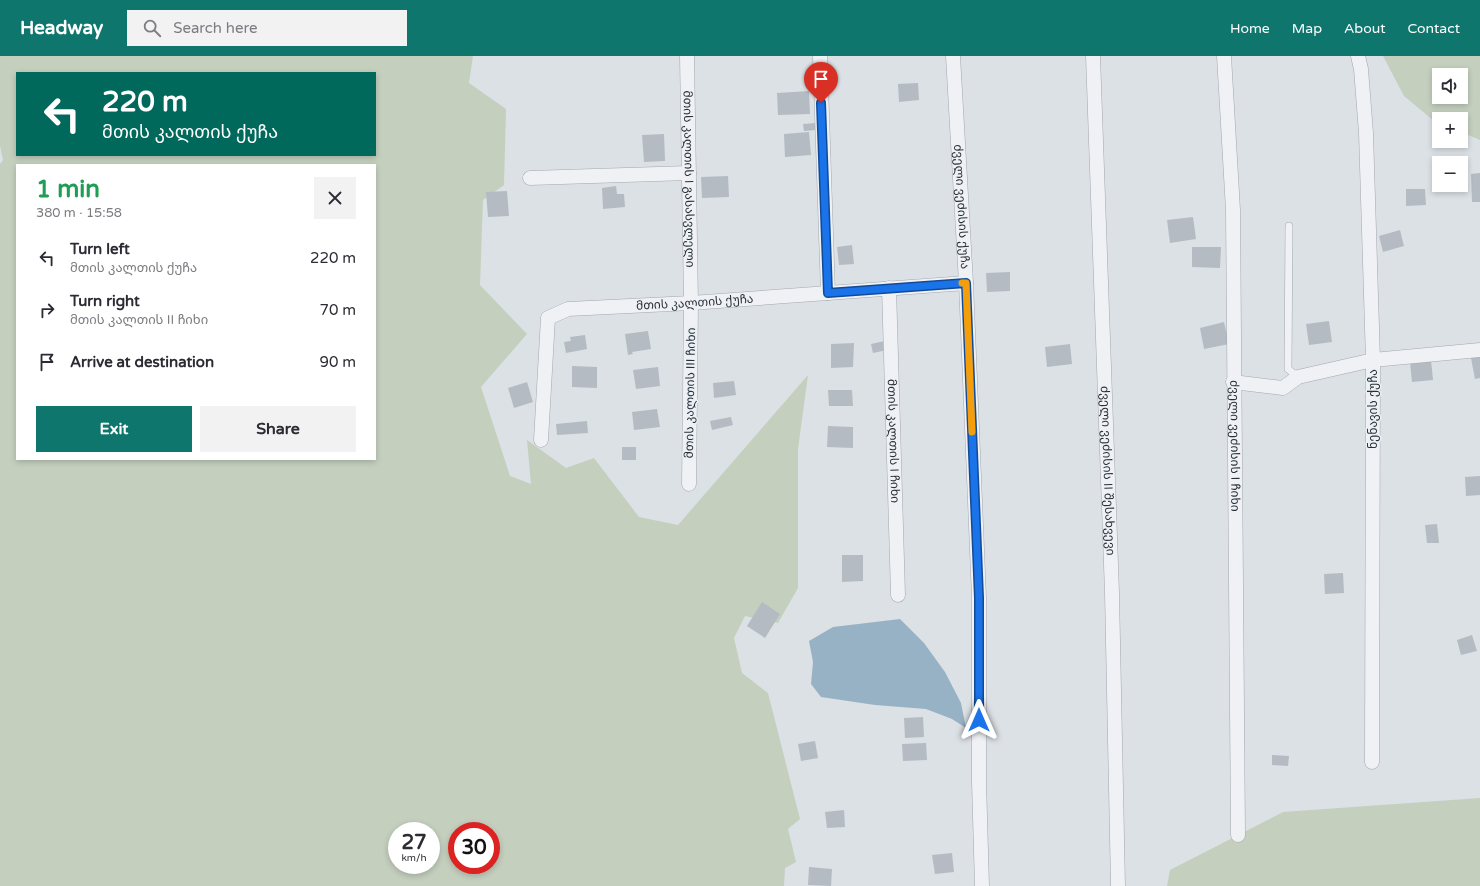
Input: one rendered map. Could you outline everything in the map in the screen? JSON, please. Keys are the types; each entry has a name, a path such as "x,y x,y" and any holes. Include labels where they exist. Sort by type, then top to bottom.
{"street":[{"name":"მთის კალთის I გასასვლელი","path":"687,56 691,303"},
{"path":"820,56 828,293"},
{"name":"ძველი ვეძისის ქუჩა","path":"953,56 966,283 979,598 979,782 982,886"},
{"name":"ძველი ვეძისის II შესახვევი","path":"1093,56 1112,585 1118,886"},
{"name":"ძველი ვეძისის I ჩიხი","path":"1224,56 1233,210 1233,382 1238,835"},
{"name":"ნენავის ქუჩა","path":"1358,56 1361,69 1366,133 1374,360 1372,762"},
{"path":"530,178 689,173"},
{"name":"მთის კალთის ქუჩა","path":"541,440 548,318 568,309 691,303 966,283"},
{"name":"მთის კალთის I ჩიხი","path":"889,288 898,595"},
{"name":"მთის კალთის III ჩიხი","path":"690,484 691,303"},
{"path":"1233,382 1283,388 1298,377 1374,360 1480,350"}],"lane":[{"path":"1289,226 1288,369 1298,377"}],"green space":[{"path":"0,56 473,56 469,83 506,109 504,185 483,200 480,285 527,334 481,387 510,476 531,484 527,440 566,468 594,458 639,517 678,525 808,375 798,449 798,588 778,623 745,616 734,638 742,673 768,693 800,819 788,829 796,862 785,868 784,886 0,886 0,164 3,160 0,146"},
{"path":"1383,56 1480,56 1480,140 1468,135 1468,112 1432,112 1432,119 1404,96"},
{"path":"1480,798 1480,886 1167,886 1170,870 1283,812"}],"water":[{"path":"900,619 924,643 945,672 961,703 966,728 952,719 926,709 875,705 821,697 811,684 813,662 809,641 833,627"}],"building":[{"path":"918,83 919,100 899,102 898,84"},
{"path":"809,91 810,114 778,115 777,93"},
{"path":"816,123 816,130 804,131 803,124"},
{"path":"809,132 811,155 785,157 784,134"},
{"path":"664,134 665,161 644,162 642,135"},
{"path":"1480,173 1480,202 1472,202 1471,174"},
{"path":"728,176 729,197 702,198 701,177"},
{"path":"616,186 617,194 624,194 625,207 603,209 602,188"},
{"path":"1406,189 1425,189 1426,205 1406,206"},
{"path":"507,191 509,216 488,217 486,192"},
{"path":"1193,217 1196,239 1170,243 1167,220"},
{"path":"1400,230 1404,246 1383,252 1379,236"},
{"path":"852,245 854,264 839,265 837,247"},
{"path":"1192,247 1221,247 1220,268 1192,267"},
{"path":"1010,272 1010,291 987,292 986,273"},
{"path":"1329,321 1332,342 1309,345 1306,324"},
{"path":"1224,322 1229,344 1204,349 1200,328"},
{"path":"648,331 651,349 632,352 633,354 628,355 625,334"},
{"path":"585,335 587,349 566,353 564,342 571,341 570,337"},
{"path":"885,341 887,350 873,353 871,344"},
{"path":"854,343 853,367 831,368 831,344"},
{"path":"1070,344 1072,364 1047,367 1045,347"},
{"path":"1480,356 1480,378 1475,379 1471,358"},
{"path":"1431,360 1433,380 1412,382 1410,362"},
{"path":"572,366 597,367 597,388 572,387"},
{"path":"658,367 660,386 636,389 633,370"},
{"path":"734,381 736,395 714,398 713,383"},
{"path":"527,382 533,402 514,408 508,388"},
{"path":"828,390 852,390 853,406 829,406"},
{"path":"657,409 660,427 634,430 632,412"},
{"path":"731,417 733,425 712,430 710,421"},
{"path":"587,421 588,433 557,435 556,424"},
{"path":"828,426 853,427 853,448 827,447"},
{"path":"622,447 636,447 636,460 622,460"},
{"path":"1480,476 1480,495 1466,496 1465,477"},
{"path":"1437,524 1439,543 1427,543 1425,525"},
{"path":"842,555 863,555 863,581 842,582"},
{"path":"1343,573 1344,593 1325,594 1324,574"},
{"path":"762,602 780,614 765,638 747,626"},
{"path":"1472,635 1477,651 1461,655 1457,640"},
{"path":"923,717 924,737 905,738 904,718"},
{"path":"815,741 818,758 801,761 798,744"},
{"path":"926,743 927,760 903,761 902,744"},
{"path":"1272,755 1289,756 1288,766 1272,765"},
{"path":"844,810 845,827 827,828 825,812"},
{"path":"952,853 954,872 935,874 932,855"},
{"path":"809,867 832,869 831,886 808,885"}],"slow traffic":[{"path":"962,283 966,283 972,432"}],"route":[{"path":"821,103 828,293 966,283 979,598 979,720"}]}
